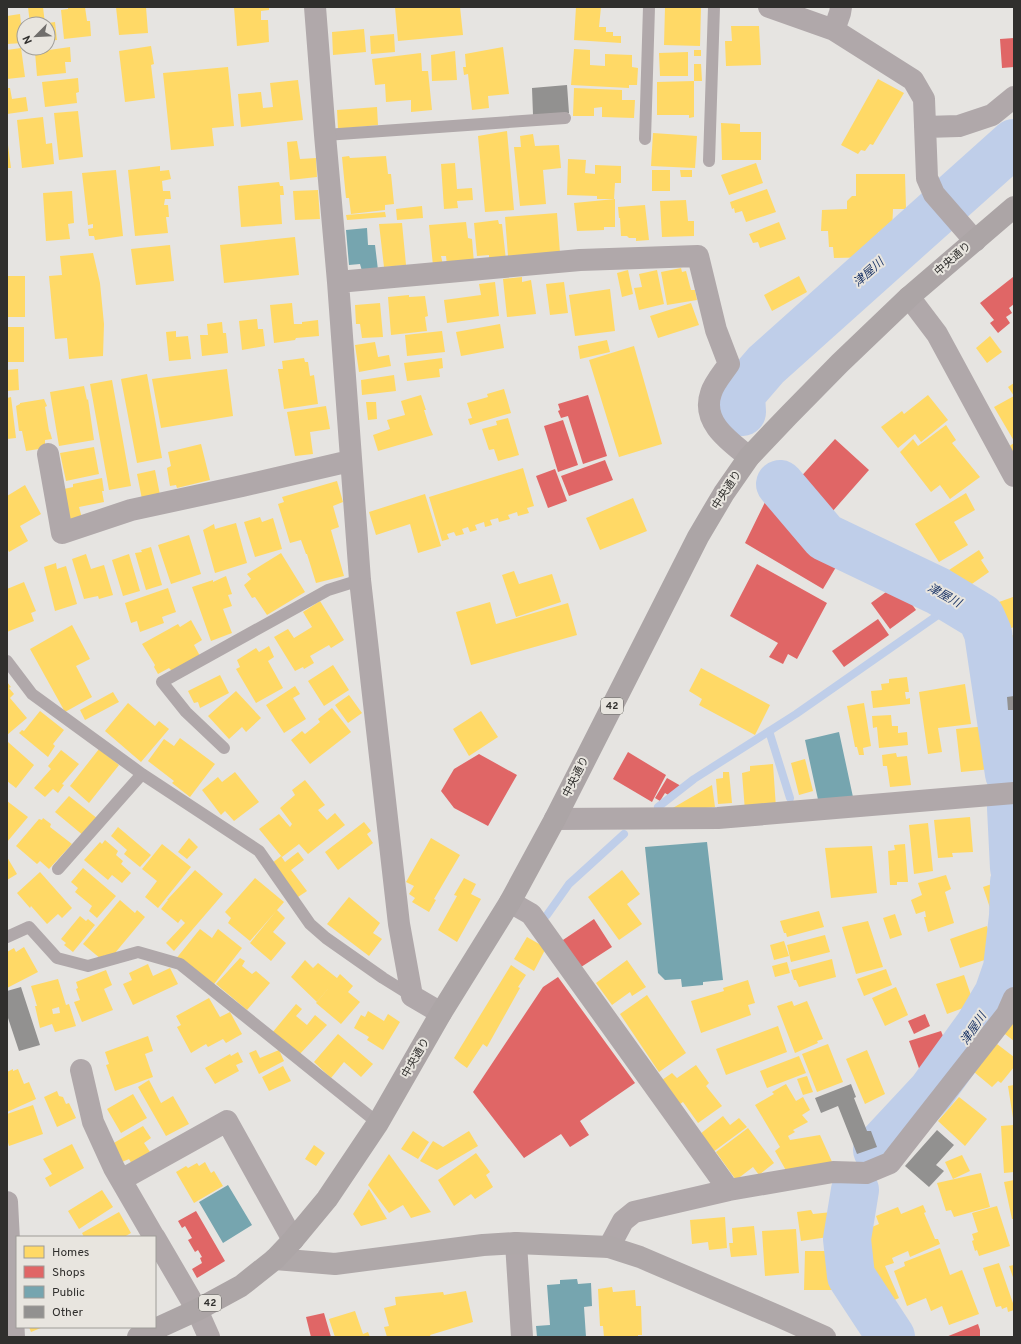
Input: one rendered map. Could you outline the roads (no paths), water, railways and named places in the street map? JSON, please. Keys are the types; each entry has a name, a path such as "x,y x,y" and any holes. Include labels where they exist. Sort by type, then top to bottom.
{"highway":[{"name":"中央通り","path":"138,1337 197,1310 241,1286 275,1259 327,1199 378,1123 441,1013 510,902 555,819 698,537 724,493 748,457 840,363 909,297 1014,207"}],"street":[{"path":"315,7 324,135 338,282 350,461 360,580 399,924 412,996 441,1013"},
{"path":"769,7 834,30 912,80 924,99 927,178 934,194 975,241"},
{"path":"834,30 841,7"},
{"path":"925,127 959,126 992,115 1014,97"},
{"path":"338,282 580,260 698,256 716,330 729,364 711,391 708,404 716,427 748,457"},
{"path":"909,297 937,334 1014,476"},
{"path":"48,454 62,534 131,510 350,461"},
{"path":"555,819 718,818 1014,793"},
{"path":"510,902 531,914 728,1190"},
{"path":"609,1247 623,1221 634,1212 728,1190 833,1172 866,1173 890,1163 1007,1014 1014,998"},
{"path":"81,1070 93,1122 121,1180 154,1236"},
{"path":"121,1180 227,1121 293,1240"},
{"path":"7,1203 14,1337"},
{"path":"156,1240 197,1310 209,1337"},
{"path":"516,1243 522,1337"},
{"path":"275,1259 336,1264 483,1245 516,1243 609,1247 640,1257 825,1337"}],"lane":[{"path":"645,139 650,7"},
{"path":"709,161 714,7"},
{"path":"324,135 564,118"},
{"path":"224,748 186,712 162,682 328,590 360,580"},
{"path":"7,661 32,694 142,774 259,851 310,924 332,943 412,996"},
{"path":"58,869 142,774"},
{"path":"7,937 29,927 58,958 88,966 138,952 180,964 378,1123"}],"waterway":[{"name":"津屋川","path":"742,412 741,394 766,365 1014,143"},
{"name":"津屋川","path":"780,484 825,537 938,591 981,617 988,633 1009,774"},
{"path":"658,807 694,779 796,714 938,615 938,591"},
{"path":"769,731 790,798"},
{"name":"津屋川","path":"1011,808 1014,868"},
{"path":"547,915 569,884 624,834"},
{"name":"津屋川","path":"877,1150 932,1091 979,1026 998,994 1007,968 1013,916 1014,882"},
{"name":"津屋川","path":"855,1190 847,1239 851,1276 891,1337"}]}
